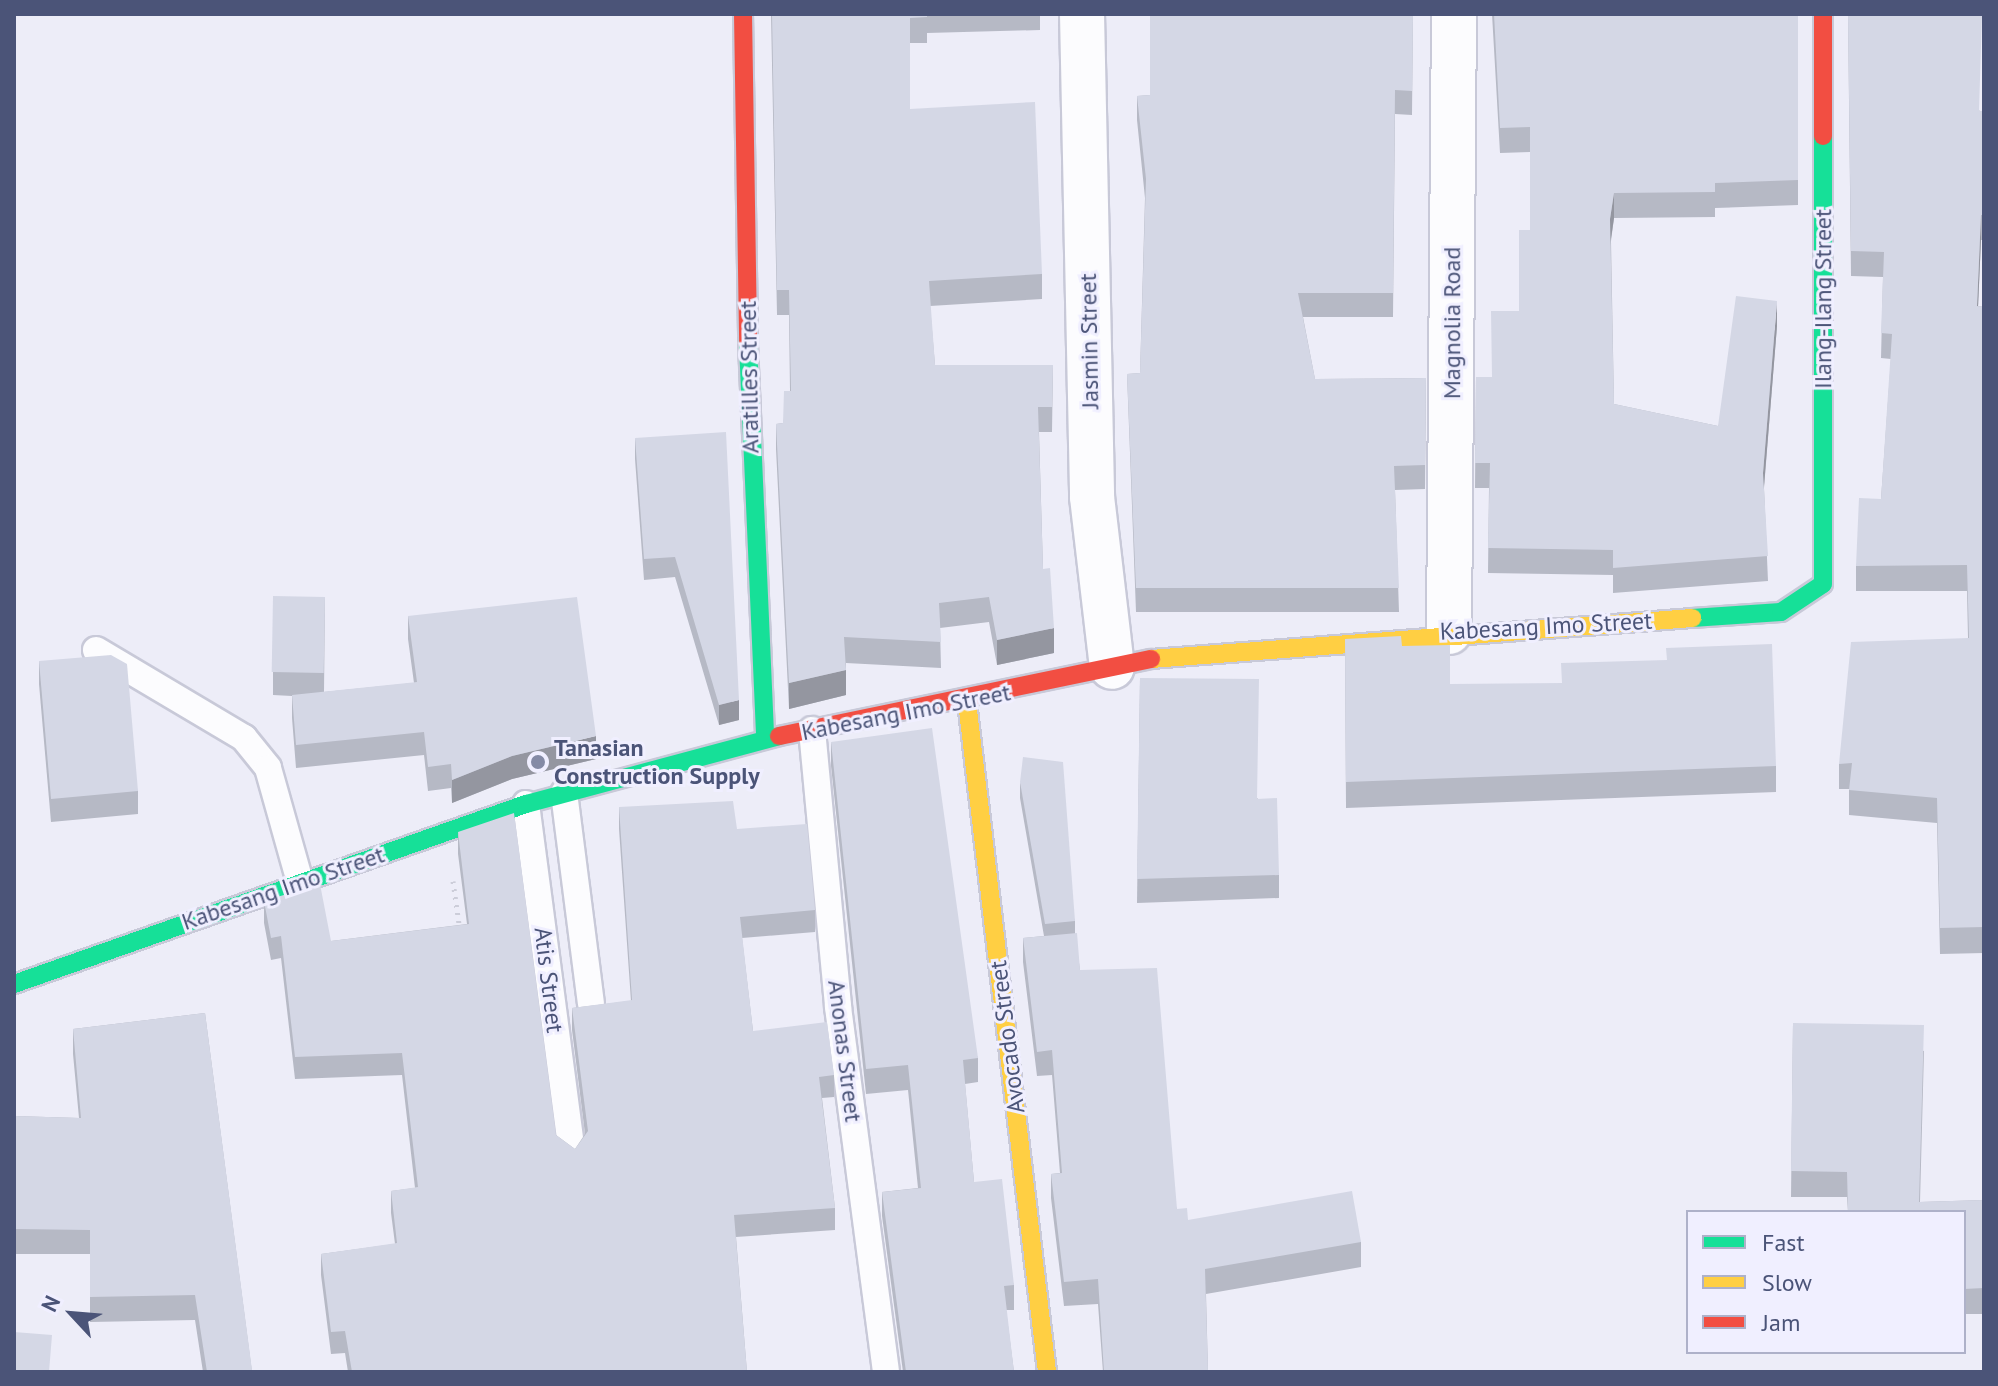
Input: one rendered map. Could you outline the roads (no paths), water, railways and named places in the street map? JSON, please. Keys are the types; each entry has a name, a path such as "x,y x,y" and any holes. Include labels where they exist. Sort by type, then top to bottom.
{"main road":[{"name":"Aratilles Street","path":"743,14 749,408 765,739"},
{"name":"Ilang-Ilang Street","path":"1823,14 1823,584"},
{"name":"Kabesang Imo Street","path":"15,980 526,804 765,739 967,702 1187,651 1781,612 1823,584"},
{"name":"Avocado Street","path":"967,702 1047,1372"}],"street":[{"name":"Jasmin Street","path":"1082,14 1092,497 1112,667"},
{"name":"Magnolia Road","path":"1449,632 1454,14"}],"lane":[{"path":"96,650 244,738 268,768 300,882"},
{"name":"Anonas Street","path":"812,730 838,1007 886,1372"},
{"path":"564,793 591,1003"},
{"name":"Atis Street","path":"526,804 572,1155"}],"place":[{"name":"Tanasian Construction Supply","path":"538,762"}]}
